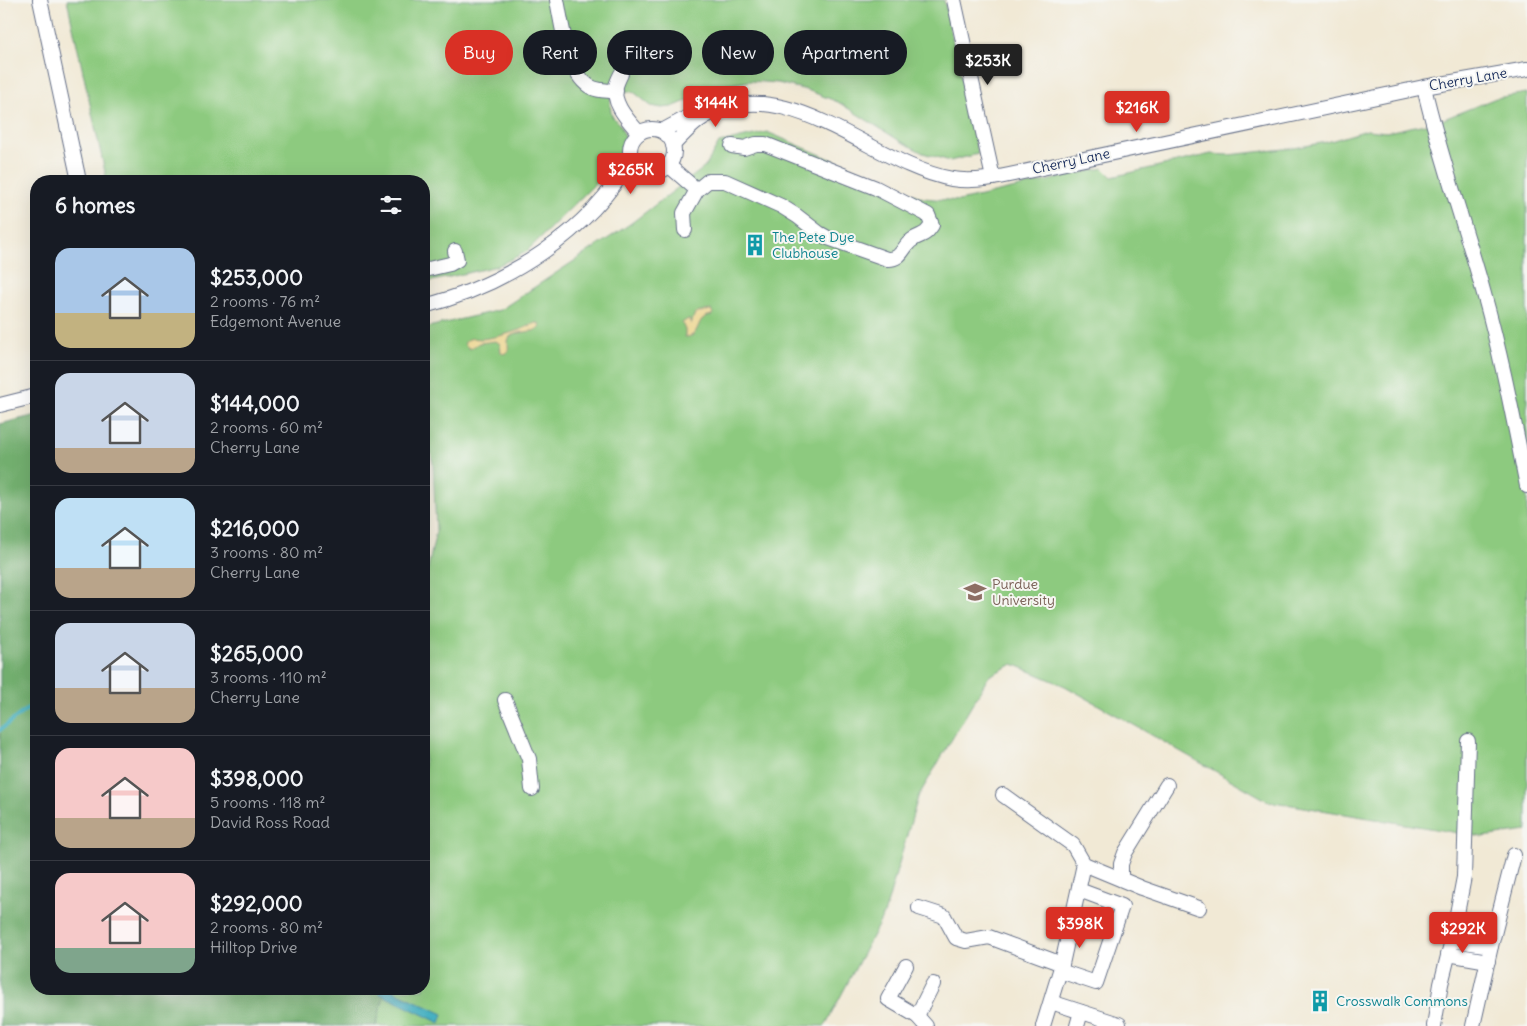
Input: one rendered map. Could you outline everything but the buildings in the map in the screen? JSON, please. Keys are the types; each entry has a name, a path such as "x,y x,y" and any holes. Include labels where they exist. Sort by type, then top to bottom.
{"street":[{"path":"40,0 78,175"},
{"path":"556,0 569,59 576,72 589,86 605,91 616,91"},
{"path":"954,0 994,178"},
{"name":"Cherry Lane","path":"662,131 712,105 724,102 758,103 784,107 802,113 892,158 953,179 974,180 994,178 1424,87 1527,68"},
{"path":"621,75 616,97 624,114 639,133"},
{"path":"1424,87 1433,125 1469,241 1502,360 1527,486"},
{"name":"Cherry Lane","path":"673,145 704,117 743,103"},
{"path":"650,129 662,131 673,145 672,159 668,165 656,172 643,170 634,163 632,144 639,133 650,129"},
{"path":"685,230 684,213 697,190 708,181 725,181 781,206 828,238 887,259 893,260 911,241 926,234 932,225 928,215 876,188 773,147 765,144 756,144 744,148 732,146"},
{"path":"430,304 479,288 525,265 564,236 605,195 632,158"},
{"path":"668,165 697,190"},
{"path":"605,195 643,170"},
{"path":"430,269 450,264 457,260 455,251"},
{"path":"0,405 30,398"},
{"path":"505,700 529,759 532,789"},
{"path":"1434,1026 1464,877 1468,742"},
{"path":"1121,879 1121,864 1125,853 1167,785"},
{"path":"1002,796 1073,845 1084,864 1199,908"},
{"path":"1473,1026 1514,855"},
{"path":"1044,1026 1061,967 1084,864"},
{"path":"919,908 944,916 956,938 966,941 989,937 1096,983 1122,906 1079,890"},
{"path":"1452,940 1491,946"},
{"path":"1448,954 1488,961"},
{"path":"906,966 888,999 921,1021 933,984"},
{"path":"1051,1002 1119,1024 1119,1026"},
{"path":"1077,1026 1081,1012"}],"green space":[{"path":"67,0 944,0 978,154 950,161 923,153 900,141 838,102 807,90 778,83 750,81 726,85 672,107 662,108 651,106 635,93 629,91 611,94 612,116 620,125 626,138 624,150 610,169 526,252 497,266 430,282 430,175 106,175"},
{"name":"Purdue University","path":"1527,93 1527,831 1482,837 1268,801 1065,686 1013,664 989,676 918,797 885,912 825,1026 376,1026 384,995 430,995 430,559 436,531 433,463 430,450 430,327 500,310 630,224 705,167 719,143 767,132 923,198 959,201 1103,168 1112,177 1211,154 1228,155 1294,148 1327,142 1367,130 1387,132 1439,121 1496,98"},
{"path":"30,416 30,995 384,995 376,1026 0,1026 0,424"}],"sand":[{"path":"711,310 712,315 702,320 693,335 685,337 682,323 688,319 691,324 695,313"},
{"path":"539,323 540,327 537,330 518,333 509,338 508,351 504,354 501,353 500,344 496,341 479,343 470,349 464,344 469,339 482,339 502,335 523,329"}],"water":[{"path":"382,995 403,995 443,1014 440,1023"}],"waterway":[{"path":"0,730 30,707"}],"place":[{"name":"The Pete Dye Clubhouse","path":"755,245"},
{"name":"Purdue University","path":"975,592"},
{"name":"Crosswalk Commons","path":"1320,1001"}]}
